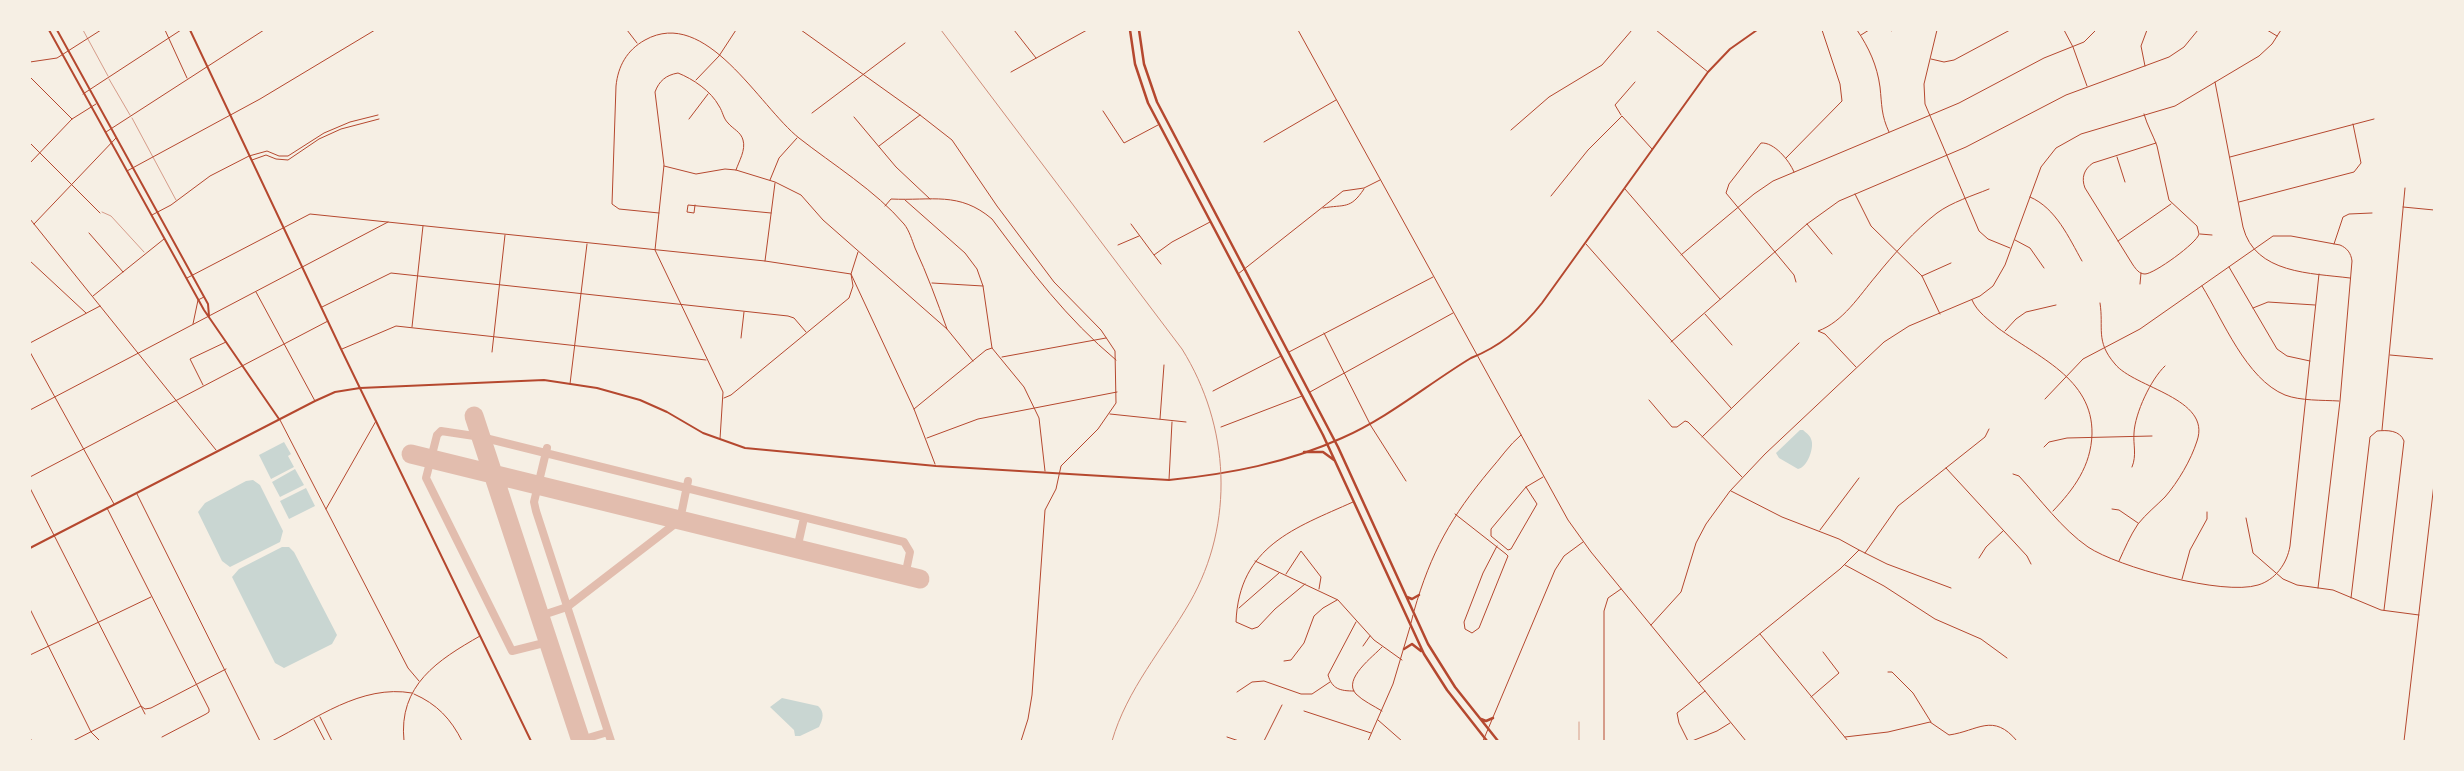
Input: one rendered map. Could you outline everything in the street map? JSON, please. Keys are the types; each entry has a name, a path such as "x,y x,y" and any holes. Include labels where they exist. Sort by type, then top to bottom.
{"highway":[{"path":"1130,30 1137,75 1159,124 1337,463 1424,654 1451,696 1485,740"},
{"path":"1139,30 1144,64 1153,93 1335,441 1404,594 1438,662 1498,741"},
{"path":"1304,452 1323,452 1331,456 1337,463"},
{"path":"1404,594 1412,599 1419,595"},
{"path":"1404,649 1414,645 1424,654"},
{"path":"1480,719 1486,721 1493,718"}],"main road":[{"path":"49,30 198,300 279,419"},
{"path":"57,30 209,306 209,316"},
{"path":"190,30 341,349 531,741"},
{"path":"30,548 315,401 335,392 360,388 544,380 607,391 640,400 720,439 745,448 936,466 1169,480 1211,476 1269,465 1335,441 1370,423 1518,329 1539,308 1708,72 1730,49 1757,30"}],"street":[{"path":"30,62 50,60 68,51 100,30"},
{"path":"165,30 188,78"},
{"path":"83,94 181,30"},
{"path":"105,132 264,30"},
{"path":"127,171 230,116 375,30"},
{"path":"628,30 638,44"},
{"path":"696,80 719,56 736,30"},
{"path":"801,30 864,74 952,140 997,206 1054,282 1107,338 1115,352 1116,403 1110,414 1061,466 1056,488 1045,510 1032,695 1028,719 1021,741"},
{"path":"1014,30 1036,58"},
{"path":"1011,72 1087,30"},
{"path":"1298,30 1452,313 1544,477 1583,542 1746,741"},
{"path":"1511,130 1549,97 1602,64 1632,30"},
{"path":"1656,30 1708,72"},
{"path":"1786,159 1842,101 1840,84 1822,30"},
{"path":"1857,30 1872,58 1880,87 1881,111 1889,133"},
{"path":"1860,35 1869,30"},
{"path":"1937,30 1924,90 1929,116 1964,200 1981,234 1988,239 2011,248"},
{"path":"1931,59 1944,62 1954,60 2010,30"},
{"path":"2064,30 2073,46 2088,87"},
{"path":"1681,255 1760,190 1794,172 1971,97 2044,58 2086,41 2096,30"},
{"path":"2145,66 2141,46 2147,30"},
{"path":"1671,342 1831,205 1982,140 2060,98 2177,53 2198,30"},
{"path":"2267,30 2278,36"},
{"path":"1651,624 1681,592 1700,533 1742,477 1891,337 1972,300 1993,286 2002,271 2045,160 2059,145 2076,136 2175,106 2259,56 2278,36 2281,30"},
{"path":"659,213 619,209 614,206 612,200 617,75 629,52 638,44 651,36 676,31 700,40 719,56 798,137 843,169 906,227 931,284 947,329"},
{"path":"812,113 905,43"},
{"path":"720,439 723,392 655,250 664,165 655,92 658,84 671,74 678,73 696,80 719,106 726,122 740,133 743,139 742,152 736,170"},
{"path":"30,77 72,118"},
{"path":"1635,82 1615,105 1622,116 1652,150"},
{"path":"2215,82 2246,235 2254,248 2262,258 2274,265 2351,278"},
{"path":"689,120 708,94"},
{"path":"1264,142 1336,100"},
{"path":"30,163 72,118 98,104"},
{"path":"1103,111 1124,143 1159,124"},
{"path":"2144,114 2156,143 2167,194 2172,203 2197,226 2199,234 2194,242 2147,274 2141,273 2135,268 2085,188 2083,179 2085,171 2093,163 2156,143"},
{"path":"152,216 210,176 249,156 267,151 279,156 288,156 315,137 378,115"},
{"path":"879,146 920,115"},
{"path":"1551,196 1588,150 1622,116"},
{"path":"854,117 896,167 931,199"},
{"path":"251,160 266,155 276,159 288,160 333,133 352,125 379,118"},
{"path":"2230,157 2374,119"},
{"path":"2239,202 2354,172 2361,163 2353,124"},
{"path":"769,181 779,158 798,137"},
{"path":"34,224 117,138"},
{"path":"1794,172 1786,159 1769,144 1762,142 1757,146 1726,189 1726,194 1794,275 1796,282"},
{"path":"30,143 100,213"},
{"path":"2116,155 2125,182"},
{"path":"664,165 696,174 725,169 736,170 775,182 801,194 823,220 947,329 973,361"},
{"path":"1238,274 1343,191 1364,188 1380,180"},
{"path":"765,262 775,182"},
{"path":"1322,208 1346,206 1355,201 1364,188"},
{"path":"2382,430 2404,188"},
{"path":"1624,189 1720,299"},
{"path":"1857,367 1825,334 1818,331 1827,327 1855,302 1898,253 1937,213 1989,189"},
{"path":"1855,194 1869,223 1922,276 1940,314"},
{"path":"2030,197 2043,203 2050,211 2082,261"},
{"path":"885,206 892,199 931,199 963,201 982,210 992,219 1052,297 1094,341 1116,360"},
{"path":"905,200 972,260 984,286 992,348 1024,387 1035,408 1042,432 1045,472"},
{"path":"2118,241 2172,203"},
{"path":"695,205 771,213"},
{"path":"2402,207 2434,210"},
{"path":"2334,244 2343,217 2349,214 2372,213"},
{"path":"186,278 310,214 765,262 851,274"},
{"path":"30,219 218,452"},
{"path":"30,410 389,222"},
{"path":"1154,255 1172,242 1210,222"},
{"path":"1131,224 1161,264"},
{"path":"1807,224 1832,254"},
{"path":"412,328 423,226"},
{"path":"89,233 123,272"},
{"path":"2199,234 2212,234"},
{"path":"2044,399 2083,359 2104,346 2134,332 2270,237 2280,234 2343,247 2351,254 2351,278 2340,401 2318,588"},
{"path":"492,352 505,235"},
{"path":"1118,245 1140,236"},
{"path":"93,297 164,239"},
{"path":"2014,239 2030,248 2044,268"},
{"path":"570,384 587,243"},
{"path":"1585,243 1731,408"},
{"path":"724,398 731,395 849,298 853,292 851,274 858,252"},
{"path":"30,261 86,314"},
{"path":"1922,276 1951,263"},
{"path":"2228,266 2279,351 2287,356 2311,361"},
{"path":"321,307 392,273 788,316 794,318 807,333"},
{"path":"2140,284 2141,273"},
{"path":"851,274 861,291 914,409 936,466"},
{"path":"2013,474 2018,476 2081,542 2097,552 2119,561 2181,579 2244,588 2260,584 2275,574 2286,561 2290,546 2319,274"},
{"path":"1288,352 1433,277"},
{"path":"931,284 984,286"},
{"path":"2202,285 2253,370 2285,395 2307,399 2340,401"},
{"path":"853,292 861,291"},
{"path":"256,292 315,401"},
{"path":"193,324 198,300 204,297"},
{"path":"1972,300 1976,308 2004,332 2066,376 2079,389 2089,408 2092,417 2092,439 2089,455 2080,479 2052,512"},
{"path":"2253,308 2268,302 2316,305"},
{"path":"2100,303 2100,327 2104,346 2118,368 2183,404 2194,417 2198,434 2196,445 2175,483 2139,524 2119,561"},
{"path":"2004,332 2012,322 2026,312 2056,305"},
{"path":"30,343 100,306"},
{"path":"741,338 744,311"},
{"path":"1310,392 1452,313"},
{"path":"1704,314 1732,345"},
{"path":"30,477 328,321"},
{"path":"341,349 387,328 396,326 707,360"},
{"path":"1324,334 1370,423 1406,481"},
{"path":"1001,358 1107,338"},
{"path":"204,386 190,359 226,341"},
{"path":"1702,437 1799,343"},
{"path":"914,409 992,348"},
{"path":"30,352 114,504"},
{"path":"2389,355 2434,359"},
{"path":"1213,391 1281,356"},
{"path":"1160,419 1164,365"},
{"path":"2132,468 2136,454 2134,436 2150,386 2156,374 2165,366"},
{"path":"926,439 978,419 1117,392"},
{"path":"1221,427 1302,396"},
{"path":"1649,400 1672,427 1676,428 1686,421 1742,477"},
{"path":"1110,414 1186,422"},
{"path":"279,419 408,668 419,681"},
{"path":"326,509 376,421"},
{"path":"1169,480 1172,421"},
{"path":"1864,553 1898,506 1985,437 1989,429"},
{"path":"2351,598 2369,440 2375,431 2398,432 2404,441 2384,610"},
{"path":"1368,741 1382,712 1402,660 1419,595 1438,546 1455,514 1520,435"},
{"path":"2044,447 2049,442 2061,439 2152,436"},
{"path":"1946,468 2027,556 2031,564"},
{"path":"1526,487 1536,504 1511,549 1508,550 1491,536 1491,530 1526,487 1544,477"},
{"path":"1820,531 1859,478"},
{"path":"2404,741 2434,484"},
{"path":"30,488 145,714"},
{"path":"1730,491 1788,520 1820,531 1864,553 1951,588"},
{"path":"136,494 226,669 260,741"},
{"path":"1305,584 1275,609 1258,628 1252,629 1236,622 1244,584 1255,560 1283,535 1354,501"},
{"path":"107,508 209,712 162,737"},
{"path":"2112,509 2119,510 2139,524"},
{"path":"2181,579 2190,550 2207,519 2207,512"},
{"path":"1455,514 1497,546 1506,554 1508,559 1498,578 1479,628 1472,633 1465,628 1464,622 1483,573 1497,546"},
{"path":"2246,518 2253,553 2275,574 2297,586 2333,590 2384,610 2419,615"},
{"path":"1979,558 1986,547 2003,530"},
{"path":"1485,740 1555,570 1564,556 1583,542"},
{"path":"1699,683 1802,600 1859,550"},
{"path":"1286,575 1301,551 1322,577 1318,590"},
{"path":"1255,560 1278,573 1338,600 1370,636 1402,660"},
{"path":"1844,564 1884,586 1935,619 1981,639 2007,658"},
{"path":"1238,608 1278,573"},
{"path":"1604,741 1605,607 1608,598 1621,588"},
{"path":"30,655 152,596"},
{"path":"1284,661 1291,660 1304,643 1318,611 1338,600"},
{"path":"30,610 91,732 100,741"},
{"path":"1354,691 1343,691 1336,688 1330,682 1328,675 1357,621"},
{"path":"1760,634 1848,741"},
{"path":"404,741 405,717 412,694 419,681 438,661 481,635"},
{"path":"1364,646 1370,636"},
{"path":"1382,712 1354,691 1352,685 1356,674 1383,646"},
{"path":"1811,698 1839,673 1822,652"},
{"path":"141,706 145,709 151,708 226,669"},
{"path":"1888,672 1892,672 1904,683 1931,722 1948,735 1983,725 1994,725 2007,730 2017,741"},
{"path":"1237,692 1252,682 1264,682 1301,694 1312,694 1330,682"},
{"path":"1688,741 1678,722 1677,713 1705,690"},
{"path":"272,741 370,693 393,691 412,694 440,710 452,724 462,741"},
{"path":"1264,741 1282,705"},
{"path":"73,741 141,706"},
{"path":"1304,711 1371,733"},
{"path":"320,717 332,741"},
{"path":"314,720 325,741"},
{"path":"1378,720 1402,741"},
{"path":"1692,741 1717,731 1730,722"},
{"path":"1845,737 1888,732 1931,722"},
{"path":"1227,738 1239,741"}],"lane":[{"path":"82,30 176,200"},
{"path":"100,213 111,216 146,254"},
{"path":"1579,722 1579,741"}],"shaded area":[{"path":"1800,430 1803,430 1810,436 1812,447 1807,461 1798,469 1779,458 1776,453"},
{"path":"284,442 291,454 288,456 294,467 271,479 259,455"},
{"path":"295,469 304,485 280,497 272,482"},
{"path":"253,480 260,485 283,531 280,542 230,567 222,561 198,512 205,503 246,481"},
{"path":"306,488 315,506 289,519 280,501"},
{"path":"282,547 289,547 294,552 337,635 332,644 284,668 275,663 232,577 239,569"},
{"path":"782,698 818,706 823,716 819,727 800,736 795,736 794,730 770,707"}],"taxiway":[{"path":"548,642 512,651 426,478 437,435 441,431 481,437 904,542 910,552 905,576"},
{"path":"547,448 534,502 611,741"},
{"path":"540,616 567,607 680,520 688,481"},
{"path":"797,549 804,518"},
{"path":"581,740 608,732"}],"runway":[{"path":"474,416 581,741"},
{"path":"411,454 920,579"}],"railway":[{"path":"941,30 1182,349 1198,379 1210,410 1217,442 1221,475 1220,508 1205,572 1180,619 1136,687 1112,741"}]}
